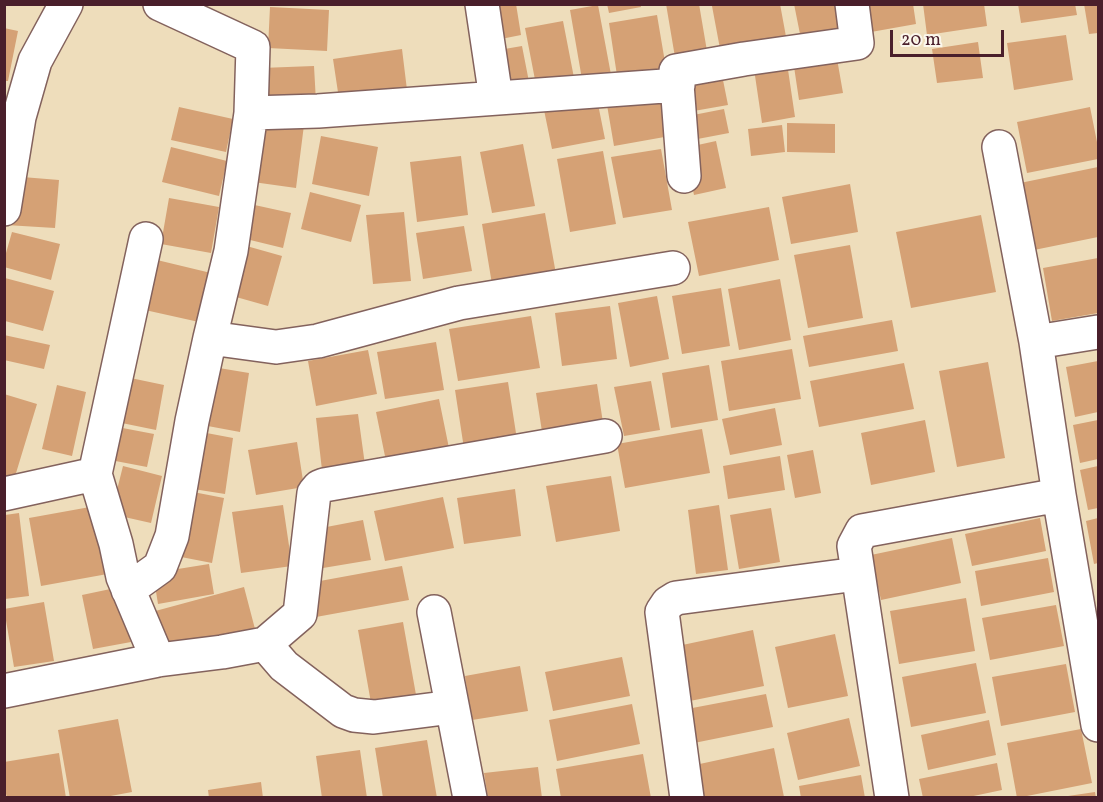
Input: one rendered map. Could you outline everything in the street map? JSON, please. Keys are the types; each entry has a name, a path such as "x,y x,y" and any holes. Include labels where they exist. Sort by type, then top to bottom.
{"street":[{"path":"4,209 19,117 34,61 66,4"},
{"path":"128,590 160,567 172,536 192,421 231,251 251,113 253,46 160,4"},
{"path":"482,4 496,98"},
{"path":"684,176 676,71 857,43 852,4"},
{"path":"251,113 318,111 678,85"},
{"path":"999,147 1036,342 1098,725"},
{"path":"146,240 95,474 116,544 123,578 158,660"},
{"path":"210,339 276,347 318,341 459,303 673,268"},
{"path":"1036,342 1098,332"},
{"path":"4,691 158,660 265,644 300,614 315,493 319,487 605,436"},
{"path":"4,494 95,474"},
{"path":"892,798 854,546 862,531 1059,495"},
{"path":"687,798 662,612 668,603 676,598 858,574"},
{"path":"434,612 470,798"},
{"path":"265,644 284,666 343,711 354,715 374,717 452,707"}],"building":[{"path":"484,4 516,4 521,35 491,41"},
{"path":"607,4 640,4 641,7 609,13"},
{"path":"666,4 699,4 708,57 676,63"},
{"path":"780,4 787,42 721,54 712,6"},
{"path":"794,4 844,4 850,36 802,44"},
{"path":"867,4 913,4 916,24 871,32"},
{"path":"923,4 984,4 987,26 927,35"},
{"path":"1018,4 1075,4 1077,15 1021,23"},
{"path":"1084,4 1098,4 1098,33 1089,34"},
{"path":"598,5 612,80 583,85 570,10"},
{"path":"270,7 329,10 327,51 268,48"},
{"path":"657,15 667,74 618,82 609,23"},
{"path":"563,21 575,83 537,90 525,28"},
{"path":"4,28 18,31 8,81 4,81"},
{"path":"1066,35 1073,80 1014,90 1007,43"},
{"path":"978,42 983,78 937,83 932,49"},
{"path":"522,46 530,87 500,92 493,51"},
{"path":"402,49 407,90 339,99 333,59"},
{"path":"836,53 843,93 799,100 793,60"},
{"path":"787,63 795,117 762,123 754,69"},
{"path":"314,66 316,102 263,105 261,68"},
{"path":"721,70 728,105 688,112 682,77"},
{"path":"663,95 670,136 614,146 607,105"},
{"path":"597,99 605,139 552,149 544,110"},
{"path":"179,107 233,119 226,152 171,140"},
{"path":"1090,107 1098,147 1098,159 1027,173 1017,122"},
{"path":"724,109 729,133 687,141 683,117"},
{"path":"262,120 304,125 296,188 253,182"},
{"path":"787,123 835,124 835,153 787,152"},
{"path":"782,125 785,152 751,156 748,129"},
{"path":"321,136 378,147 369,196 312,184"},
{"path":"716,141 726,188 694,195 684,148"},
{"path":"523,144 535,206 492,213 480,152"},
{"path":"171,147 227,161 219,196 162,182"},
{"path":"661,149 672,210 623,218 611,157"},
{"path":"603,151 616,224 570,232 557,159"},
{"path":"461,156 468,215 417,222 410,162"},
{"path":"1098,167 1098,237 1034,250 1020,183"},
{"path":"10,176 59,180 55,228 6,225"},
{"path":"850,184 858,232 791,244 782,197"},
{"path":"310,192 361,205 351,242 301,229"},
{"path":"169,198 219,207 211,253 161,244"},
{"path":"250,204 291,213 283,248 242,238"},
{"path":"769,207 779,260 699,276 688,222"},
{"path":"404,212 411,281 373,284 366,215"},
{"path":"545,213 556,274 492,284 482,224"},
{"path":"981,215 996,292 911,308 896,232"},
{"path":"464,226 472,271 423,279 416,233"},
{"path":"12,232 60,244 51,280 4,267"},
{"path":"243,245 282,256 268,306 229,295"},
{"path":"850,245 863,318 808,328 794,255"},
{"path":"1098,258 1098,313 1052,321 1043,268"},
{"path":"157,260 211,273 199,322 145,310"},
{"path":"5,278 54,291 43,331 5,321"},
{"path":"780,279 791,340 739,350 728,289"},
{"path":"721,288 730,346 682,354 672,296"},
{"path":"657,296 669,359 630,367 618,303"},
{"path":"610,306 617,359 562,366 555,313"},
{"path":"531,316 540,368 458,381 449,329"},
{"path":"892,320 898,351 809,367 803,336"},
{"path":"4,335 50,345 44,369 4,360"},
{"path":"436,342 444,390 385,399 377,352"},
{"path":"792,349 801,399 729,411 721,361"},
{"path":"368,350 377,394 316,406 308,361"},
{"path":"1098,361 1098,412 1075,417 1066,367"},
{"path":"988,362 1005,458 957,467 939,371"},
{"path":"904,363 914,409 819,427 810,381"},
{"path":"709,365 718,420 671,428 662,373"},
{"path":"207,366 249,373 240,432 197,424"},
{"path":"121,376 164,385 156,430 112,421"},
{"path":"651,381 660,430 624,436 614,387"},
{"path":"508,382 518,446 465,455 455,390"},
{"path":"597,384 604,429 543,438 536,393"},
{"path":"57,385 86,392 72,456 42,449"},
{"path":"4,394 37,404 13,483 4,480"},
{"path":"439,399 450,453 387,466 376,412"},
{"path":"775,408 782,445 730,455 722,419"},
{"path":"358,414 365,465 322,470 316,418"},
{"path":"925,420 935,472 871,485 861,433"},
{"path":"1098,420 1098,459 1080,463 1073,425"},
{"path":"112,426 154,434 147,467 105,459"},
{"path":"702,429 710,473 625,488 617,444"},
{"path":"196,431 233,438 225,494 187,488"},
{"path":"297,442 304,487 256,495 248,450"},
{"path":"813,450 821,493 795,498 787,455"},
{"path":"780,456 785,490 728,499 723,466"},
{"path":"123,466 162,476 151,523 111,514"},
{"path":"1098,466 1098,508 1088,510 1080,470"},
{"path":"611,476 620,531 556,542 546,486"},
{"path":"515,489 521,536 464,544 457,498"},
{"path":"188,491 224,498 212,563 176,556"},
{"path":"443,497 454,548 385,561 374,511"},
{"path":"101,505 113,573 41,586 29,518"},
{"path":"283,505 292,566 241,573 232,512"},
{"path":"719,505 728,570 696,574 688,510"},
{"path":"771,508 780,562 739,569 730,515"},
{"path":"19,513 29,596 5,599 5,515"},
{"path":"1040,518 1046,551 972,566 965,534"},
{"path":"1098,518 1098,563 1094,564 1086,521"},
{"path":"363,520 371,560 323,568 316,529"},
{"path":"952,538 961,583 881,600 871,555"},
{"path":"1048,558 1054,592 981,606 975,571"},
{"path":"209,564 214,594 158,604 153,573"},
{"path":"402,566 409,600 316,617 309,583"},
{"path":"120,587 131,642 93,649 82,595"},
{"path":"244,587 255,629 159,655 148,613"},
{"path":"966,598 975,651 899,664 890,611"},
{"path":"44,602 54,661 14,667 4,609"},
{"path":"1056,605 1064,646 990,660 982,618"},
{"path":"403,622 418,706 373,714 358,630"},
{"path":"753,630 764,686 685,702 673,647"},
{"path":"835,634 848,696 788,708 775,647"},
{"path":"622,657 630,696 553,711 545,672"},
{"path":"976,663 986,713 911,727 902,677"},
{"path":"1066,664 1075,712 1001,726 992,677"},
{"path":"520,666 528,711 472,720 465,676"},
{"path":"766,694 773,727 694,743 687,709"},
{"path":"632,704 640,744 557,761 549,720"},
{"path":"849,718 860,766 798,780 787,733"},
{"path":"118,719 132,792 100,798 70,798 58,730"},
{"path":"989,720 996,755 928,770 921,735"},
{"path":"1081,729 1092,783 1017,798 1007,743"},
{"path":"427,740 437,798 383,798 375,748"},
{"path":"774,748 784,797 702,798 695,765"},
{"path":"360,750 367,798 322,798 316,756"},
{"path":"59,753 66,798 7,798 4,785 4,762"},
{"path":"643,754 651,798 561,798 556,769"},
{"path":"997,763 1002,790 964,798 923,798 919,779"},
{"path":"538,767 542,798 488,798 484,773"},
{"path":"861,775 865,798 801,798 799,786"},
{"path":"261,782 263,798 209,798 208,790"},
{"path":"1095,792 1096,798 1068,798 1068,796"}]}
